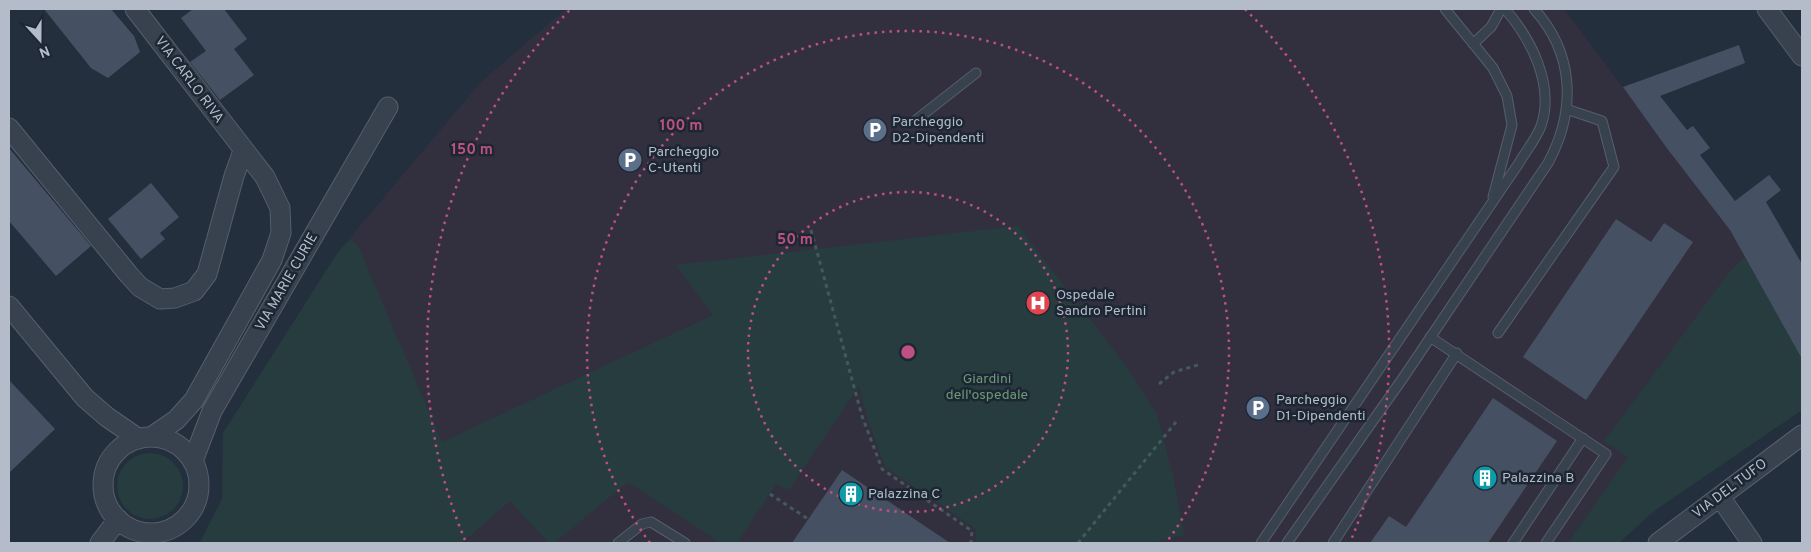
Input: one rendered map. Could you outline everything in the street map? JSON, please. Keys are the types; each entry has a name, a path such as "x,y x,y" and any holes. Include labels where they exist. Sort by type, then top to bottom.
{"street":[{"name":"VIA CARLO RIVA","path":"135,9 265,177 280,208 282,233 272,260 194,400 176,420 145,438"},
{"path":"1767,9 1802,56"},
{"name":"VIA MARIE CURIE","path":"193,460 212,411 388,107"},
{"path":"9,128 129,276 140,287 160,299 175,298 194,291 207,274 234,176 243,151"},
{"path":"9,306 85,398 107,417 145,438"},
{"name":"VIA DEL TUFO","path":"1658,543 1802,435"},
{"path":"145,438 174,442 193,460 198,475 197,498 191,512 168,537 133,529 118,520 108,506 105,498 104,473 117,451 132,440 145,438"},
{"path":"1720,497 1752,543"},
{"path":"100,543 118,520"}],"lane":[{"path":"1445,9 1454,13 1473,44 1493,68 1507,96 1512,125 1491,204"},
{"path":"1473,44 1491,27 1501,9"},
{"path":"1260,543 1519,163 1541,127 1545,99 1543,82 1532,50 1505,9"},
{"path":"1287,543 1403,378 1548,163 1558,144 1564,126 1568,93 1563,60 1548,28 1534,9"},
{"path":"916,120 976,73"},
{"path":"1498,333 1614,167 1602,121 1566,109"},
{"path":"1430,337 1457,353 1606,454 1546,543"},
{"path":"1333,543 1457,353"},
{"path":"1513,543 1582,438"},
{"path":"618,543 642,524 651,522 685,543"}],"path":[{"path":"811,230 862,416 882,469 972,531 971,543"},
{"path":"1159,384 1174,372 1198,365"},
{"path":"1078,543 1176,422"},
{"path":"770,494 808,519"}],"shaded area":[{"name":"Ospedale Sandro Pertini","path":"566,9 1564,9 1730,230 1802,358 1802,410 1654,511 1619,543 200,543 222,499 223,433 338,252 481,82"}],"green space":[{"name":"Giardini dell'ospedale","path":"1018,226 1124,363 1157,414 1173,476 1184,535 1149,543 975,543 976,529 885,467 868,420 859,386 789,490 776,484 737,543 721,543 628,482 554,543 549,543 510,501 462,543 200,543 222,499 223,433 338,252 350,239 358,246 442,442 713,315 676,265"},
{"path":"1745,257 1802,358 1802,410 1654,511 1619,543 1568,543 1628,457 1604,441 1728,274"},
{"path":"150,453 163,456 173,463 180,473 183,486 180,499 173,509 163,516 150,519 137,516 127,509 120,499 117,486 120,473 127,463 137,456"}],"building":[{"path":"44,9 111,9 134,36 140,52 108,78 91,68"},
{"path":"193,9 224,9 247,39 234,49 254,75 220,100 190,62 206,51 181,18"},
{"path":"1739,45 1745,63 1660,96 1687,130 1693,126 1710,148 1700,155 1735,201 1769,175 1781,190 1766,202 1802,264 1802,359 1730,230 1666,147 1623,87"},
{"path":"9,148 91,246 56,276 9,221"},
{"path":"151,183 179,217 160,233 165,239 141,259 108,219"},
{"path":"1616,219 1651,242 1664,223 1693,242 1586,400 1523,357"},
{"path":"9,380 55,429 9,473"},
{"name":"Palazzina B","path":"1493,398 1557,441 1488,543 1370,543 1389,516 1406,527"},
{"name":"Palazzina C","path":"842,470 950,543 792,543"}],"place":[{"name":"Parcheggio D2-Dipendenti","path":"875,130"},
{"name":"Parcheggio C-Utenti","path":"630,160"},
{"name":"Ospedale Sandro Pertini","path":"1038,303"},
{"name":"Parcheggio D1-Dipendenti","path":"1258,408"},
{"name":"Palazzina B","path":"1485,478"},
{"name":"Palazzina C","path":"851,494"}]}
